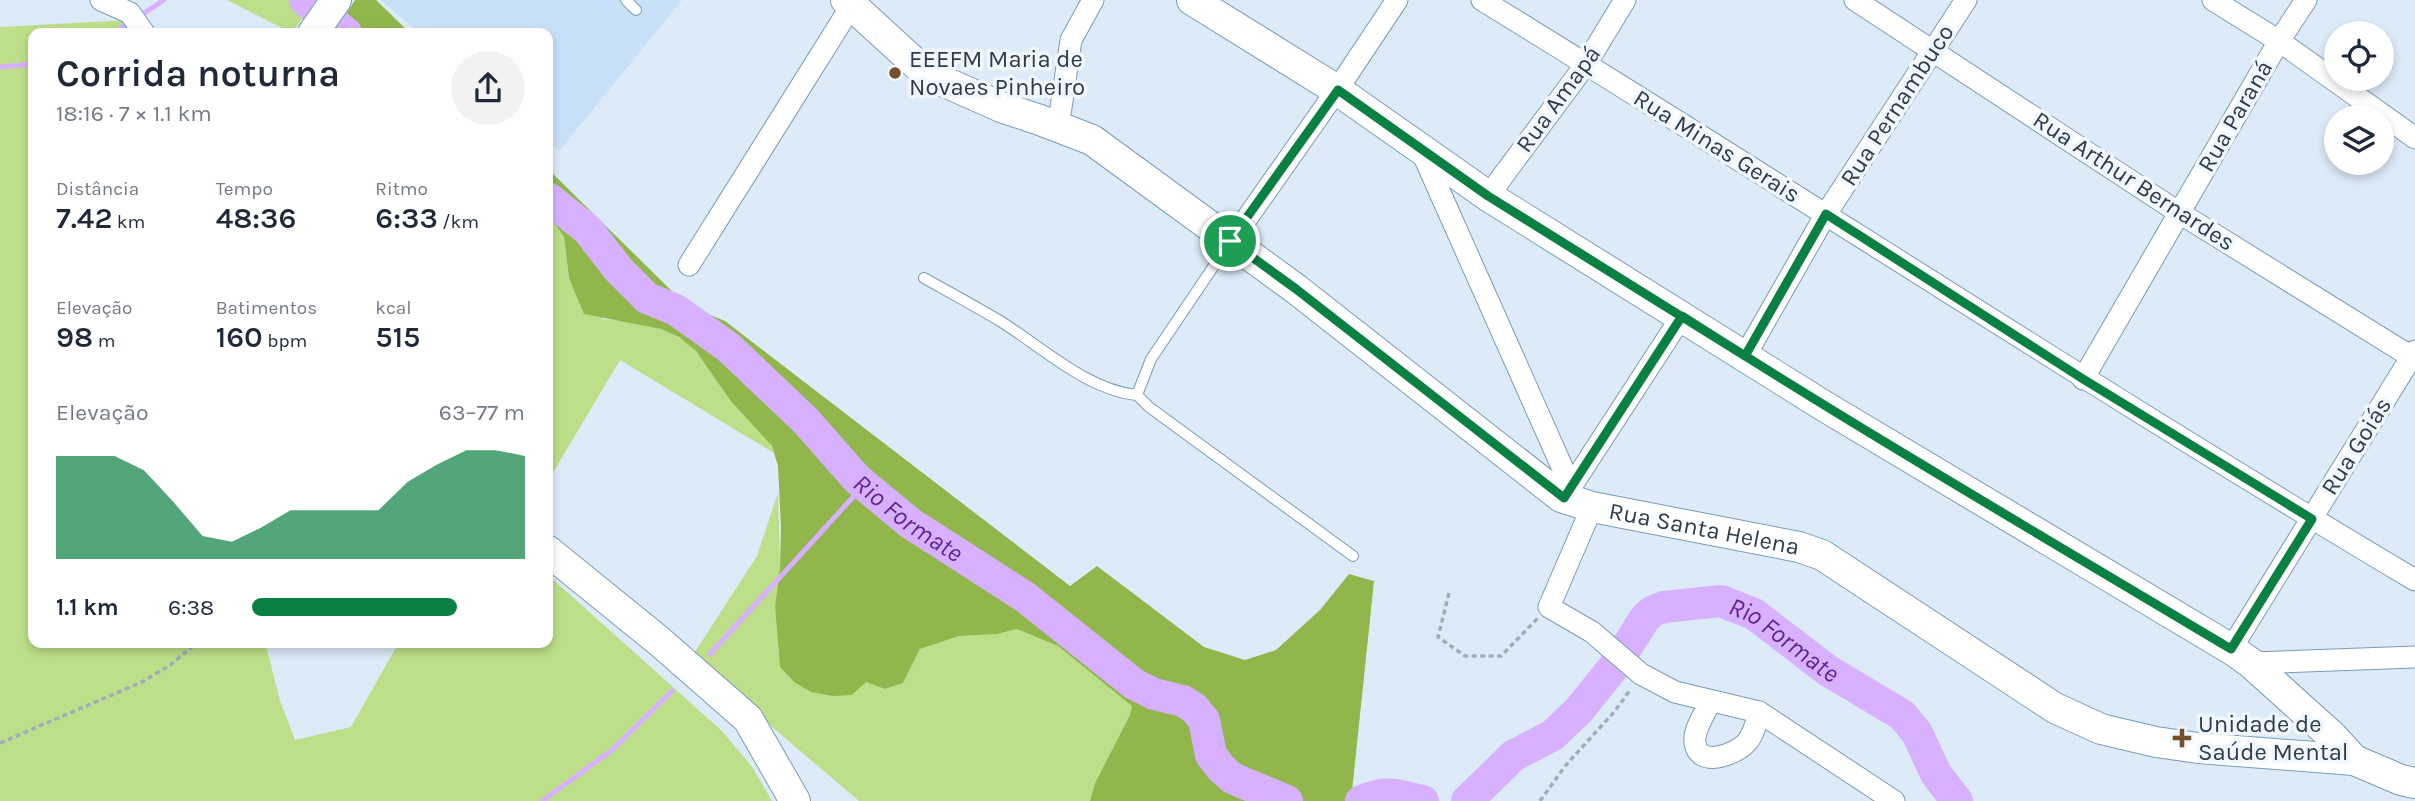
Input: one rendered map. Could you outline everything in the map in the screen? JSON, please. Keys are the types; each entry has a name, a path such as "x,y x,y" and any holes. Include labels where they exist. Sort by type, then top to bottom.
{"street":[{"path":"100,0 130,13 140,28"},
{"path":"316,28 336,0"},
{"path":"1049,124 1071,40 1093,0"},
{"path":"1192,0 1338,90 1488,196 1745,356 2241,656 2327,748"},
{"path":"1230,241 1338,90 1397,0"},
{"name":"Rua Minas Gerais","path":"1482,0 1826,214 2083,379 2415,580"},
{"name":"Rua Amapá","path":"1488,196 1586,64 1625,0"},
{"name":"Rua Arthur Bernardes","path":"1855,0 2178,212 2414,355"},
{"name":"Rua Pernambuco","path":"1745,356 1826,214 1966,0"},
{"path":"2213,0 2279,41 2415,138"},
{"name":"Rua Paraná","path":"2083,379 2178,212 2306,0"},
{"path":"689,265 851,2"},
{"name":"Rua Santa Helena","path":"851,2 927,74 1001,107 1092,140 1576,497 1799,547 1822,555 2055,708 2101,729 2197,748 2327,748 2400,780 2415,783"},
{"path":"1420,148 1558,463 1576,497"},
{"path":"1682,316 1576,497 1549,607 1592,632 1641,674 1675,692 1759,712 1887,799"},
{"name":"Rua Goiás","path":"2241,656 2312,519 2414,355"},
{"path":"553,555 659,641 748,719 795,801"},
{"path":"2241,656 2415,657"},
{"path":"1711,701 1697,729 1695,743 1700,752 1709,757 1723,757 1748,741 1759,712"}],"lane":[{"path":"626,0 636,10"},
{"path":"1137,395 1151,359 1230,241"},
{"path":"924,278 1000,321 1100,387 1119,394 1137,395 1149,407 1353,556"}],"path":[{"path":"1449,593 1438,637 1465,656 1501,656 1549,607"},
{"path":"0,743 142,682 169,666 191,648"},
{"path":"1540,801 1566,765 1619,707 1641,674"}],"shaded area":[{"path":"380,0 682,0 559,151 553,146 553,28 414,28"}],"green space":[{"path":"227,0 315,0 295,28 282,28"},
{"path":"355,0 376,0 405,28 343,28 339,25"},
{"path":"147,19 142,28 28,28 28,648 267,648 280,701 295,740 351,727 396,648 553,648 553,579 722,731 753,768 772,801 0,801 0,27"},
{"path":"553,174 686,305 725,321 1070,586 1097,566 1204,647 1245,660 1276,650 1320,610 1349,574 1374,581 1351,801 1090,801 1095,783 1132,706 1058,646 1017,629 997,634 959,636 920,649 903,683 885,689 866,682 852,695 832,696 811,692 794,682 780,667 775,606 780,568 781,527 778,466 772,446 730,400 696,351 679,337 661,329 584,314 569,278 564,237 553,221"},
{"path":"553,221 564,237 569,278 603,319 655,327 679,337 703,360 728,397 763,432 774,453 620,360 553,473"},
{"path":"778,493 780,568 775,606 780,667 794,682 811,692 832,696 866,681 885,689 903,683 920,649 959,636 997,634 1017,629 1058,646 1132,706 1095,783 1090,801 859,801 691,658 757,556"}],"waterway":[{"path":"143,14 164,0"},
{"name":"Rio Formate","path":"305,0 340,28"},
{"path":"121,28 125,25"},
{"path":"0,67 28,64"},
{"name":"Rio Formate","path":"553,202 588,230 618,269 647,298 676,310 728,347 805,420 857,479 910,523 1025,597 1134,684 1154,694 1183,701 1194,708 1204,720 1211,755 1221,768 1232,778 1287,801"},
{"path":"710,654 864,485"},
{"name":"Rio Formate","path":"1467,801 1513,756 1553,735 1579,710 1616,664 1645,618 1653,611 1664,607 1721,601 1754,614 1827,670 1902,715 1917,733 1936,774 1957,801"},
{"path":"542,801 612,750 672,691"},
{"name":"Rio Formate","path":"1361,801 1385,795 1399,795 1423,801"}],"place":[{"name":"EEEFM Maria de Novaes Pinheiro","path":"895,73"},
{"name":"Unidade de Saúde Mental","path":"2182,738"}],"route":[{"path":"1230,241 1296,289 1564,498 1682,316 1745,356 1824,406 2231,649 2312,519 2083,379 1826,214 1745,356 1682,316 1488,196 1338,90 1230,241"}]}
